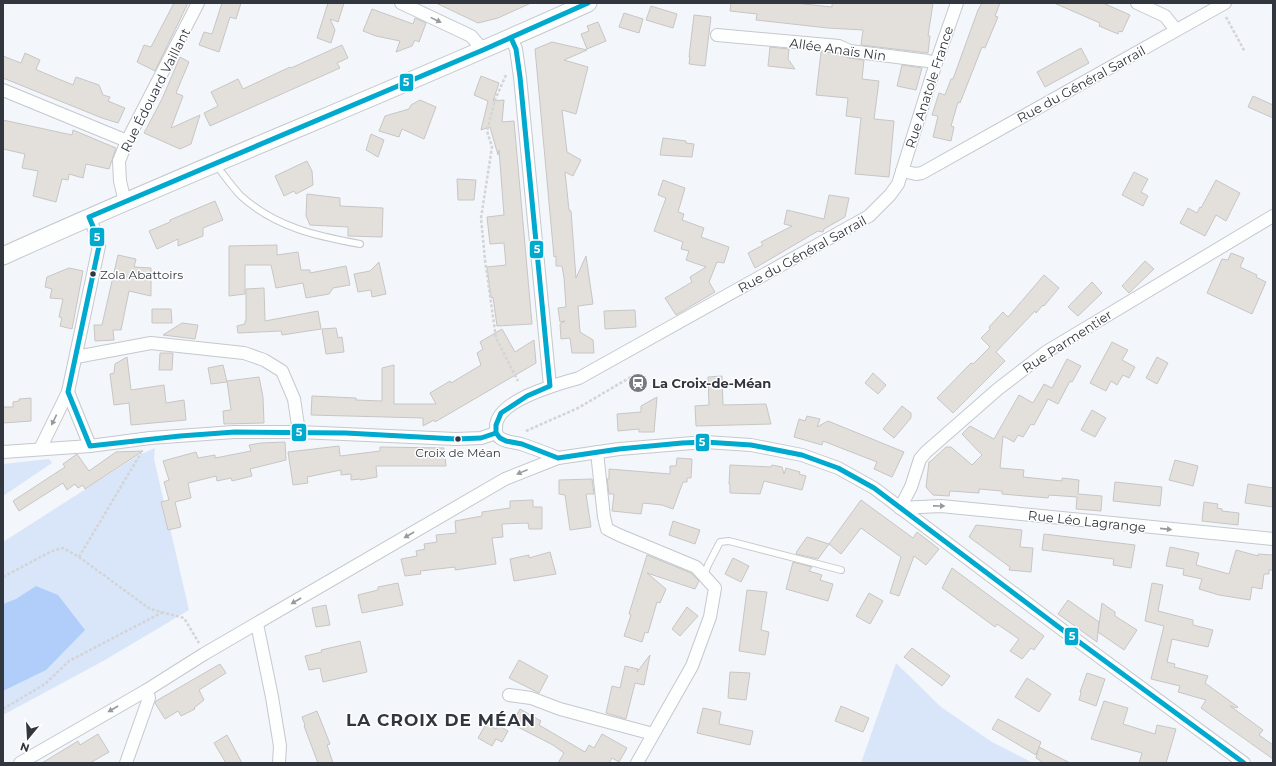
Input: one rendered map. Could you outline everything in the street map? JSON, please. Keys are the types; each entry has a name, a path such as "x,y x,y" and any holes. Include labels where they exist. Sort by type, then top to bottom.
{"main road":[{"path":"3,256 89,217 511,38 580,5"}],"street":[{"name":"Rue Édouard Vaillant","path":"125,202 120,181 119,161 127,141 198,3"},
{"path":"401,3 470,36 483,50"},
{"name":"Rue Anatole France","path":"902,171 936,63 957,3"},
{"path":"1137,3 1165,16 1176,30"},
{"name":"Rue du Général Sarrail","path":"496,433 498,418 506,408 527,396 550,386 579,378 869,216 890,195 898,184 902,171 916,174 922,173 1223,4"},
{"name":"Allée Anaïs Nin","path":"717,35 839,46 850,51 936,63"},
{"path":"511,38 516,49 520,77 550,386"},
{"path":"3,90 127,141"},
{"name":"Rue Parmentier","path":"900,508 911,487 920,459 926,452 1021,371 1052,348 1273,216"},
{"path":"40,449 68,392 76,356 99,246 97,236 89,217"},
{"path":"76,356 151,343 244,353 264,360 282,371 294,399 299,432"},
{"path":"68,392 90,446"},
{"path":"3,452 90,446 150,438 234,432 299,432 456,439 481,438 496,433 500,438 506,441 522,444 558,458"},
{"path":"20,763 147,690 204,654 258,628 505,479 558,458 597,452 705,442 751,445 802,455 838,468 874,488 1060,628 1244,763"},
{"path":"597,452 604,517 607,529 696,567 715,588 710,617 692,666 637,763"},
{"name":"Rue Léo Lagrange","path":"900,508 941,506 1273,539"},
{"path":"258,628 280,746 279,763"},
{"path":"126,763 149,698 147,690"},
{"path":"509,696 531,698 560,709 653,734"}],"lane":[{"path":"215,163 241,195 262,212 289,226 313,235 360,244"},
{"path":"704,575 720,542 729,541 841,570"}],"path":[{"path":"1223,4 1244,52"},
{"path":"506,73 495,100 488,131 492,147 481,218 485,260 496,338 518,381"},
{"path":"524,432 550,419 578,408 636,374 643,388"},
{"path":"79,557 141,452"},
{"path":"3,577 52,551 63,548 79,557 150,609 184,618 204,654"},
{"path":"3,709 45,684 69,661 163,612"}],"shaded area":[{"path":"155,448 154,459 189,610 105,660 3,715 3,542 139,455"},
{"path":"49,459 52,463 3,496 3,464"},
{"path":"896,663 941,707 992,742 1033,763 861,763"}],"water":[{"path":"36,586 58,595 85,630 46,670 3,691 3,604 16,599"}],"building":[{"path":"174,3 188,3 155,71 137,62 144,45 151,47"},
{"path":"222,3 241,3 236,19 230,17 219,52 199,45 204,32 212,34"},
{"path":"328,3 344,3 338,22 330,19 335,30 331,43 317,38"},
{"path":"436,3 531,3 498,18 478,23"},
{"path":"731,3 795,3 832,7 832,3 933,3 928,36 930,36 928,53 861,45 863,30 828,28 756,20 757,14 730,11"},
{"path":"982,3 1000,3 995,16 998,17 985,48 982,47 960,103 958,102 951,126 954,127 951,141 933,137 938,116 932,115 939,93 945,95 951,79 953,79 978,10"},
{"path":"1054,3 1103,3 1130,15 1122,32 1119,31 1118,34 1099,26 1100,23"},
{"path":"651,6 677,14 673,28 646,20"},
{"path":"372,9 413,24 415,18 426,23 419,42 415,40 412,46 396,52 400,41 376,36 363,31"},
{"path":"624,13 643,19 639,33 619,27"},
{"path":"694,15 711,17 705,66 689,64"},
{"path":"598,22 606,41 587,49 581,34 589,31 587,26"},
{"path":"552,42 587,50 564,60 588,67 576,114 562,110 567,152 581,160 573,176 565,172 569,210 571,211 576,278 586,256 593,304 578,306 580,332 593,340 594,353 572,353 570,338 561,339 560,324 565,321 560,322 558,308 566,307 564,278 562,266 556,266 556,256 554,257 535,49"},
{"path":"342,45 348,58 337,63 340,68 210,126 204,113 218,106 211,92 238,79 243,89"},
{"path":"770,47 789,49 788,59 795,69 768,66"},
{"path":"1081,48 1089,63 1045,87 1037,72"},
{"path":"821,52 837,53 849,58 864,60 862,79 879,81 874,119 894,121 889,177 855,174 861,118 846,116 848,98 816,95"},
{"path":"25,53 40,60 36,69 37,70 73,85 76,77 99,85 103,95 110,97 108,101 125,108 118,123 3,78 3,56 21,63"},
{"path":"180,57 189,62 176,93 183,96 171,128 200,115 191,144 180,149 144,133 162,99"},
{"path":"902,65 922,68 916,90 897,86"},
{"path":"481,76 499,83 493,101 504,100 502,122 514,121 532,324 497,326 493,297 491,298 487,267 506,265 504,243 490,244 487,217 504,215 499,150 498,155 490,127 481,130 488,101 474,95"},
{"path":"1253,96 1273,105 1273,118 1248,107"},
{"path":"420,100 436,107 424,139 402,129 399,137 379,131 385,116 409,109 411,105"},
{"path":"3,120 72,135 73,130 116,148 109,169 86,164 83,178 69,174 68,180 62,179 56,202 33,196 38,171 22,168 25,154 3,149"},
{"path":"371,134 384,140 378,157 366,150"},
{"path":"663,138 686,141 686,143 694,144 692,157 660,155"},
{"path":"307,161 312,171 313,185 296,194 294,191 284,196 275,176"},
{"path":"1134,172 1148,179 1141,192 1148,196 1143,206 1122,195"},
{"path":"457,179 476,180 474,200 458,200"},
{"path":"663,180 685,188 678,212 684,214 682,220 704,228 701,237 729,247 724,263 717,262 709,282 715,292 676,315 665,298 692,282 690,277 706,267 686,260 689,251 681,249 683,242 654,231 666,198 658,195"},
{"path":"1216,180 1240,193 1226,221 1216,215 1205,236 1180,223 1188,208 1197,213"},
{"path":"307,194 340,198 340,206 383,208 382,237 348,236 348,227 310,225 306,216"},
{"path":"829,195 849,198 845,217 824,229 823,232 818,231 755,268 748,253 763,245 761,242 792,226 784,224 787,210 824,219"},
{"path":"215,201 223,220 203,228 203,236 178,246 178,239 157,249 149,231 170,222 170,220"},
{"path":"277,245 277,255 298,252 301,270 310,270 310,273 346,266 350,285 333,288 329,294 306,298 303,283 276,288 271,265 245,265 245,294 229,296 229,246"},
{"path":"1231,253 1244,258 1240,267 1257,275 1256,277 1266,282 1252,314 1207,293 1222,259 1228,260"},
{"path":"118,255 136,259 134,267 151,268 151,296 129,291 121,330 113,330 114,340 95,341 94,325 102,325"},
{"path":"1145,261 1154,269 1129,293 1122,286"},
{"path":"379,262 386,294 372,297 371,290 358,292 354,274 370,271"},
{"path":"69,268 83,271 72,329 60,326 62,318 59,317 63,299 50,298 52,289 45,287 47,277"},
{"path":"1044,275 1059,288 1044,306 1043,305 1036,313 1035,311 996,352 1005,361 953,413 937,398 971,363 973,364 990,347 981,338 990,329 989,327 1003,312 1008,317"},
{"path":"1092,282 1102,293 1078,316 1068,307"},
{"path":"264,288 265,321 318,311 321,329 282,335 281,331 238,333 237,326 245,324 246,321 246,289"},
{"path":"152,309 171,309 172,323 152,323"},
{"path":"635,310 636,327 605,329 604,311"},
{"path":"182,323 198,325 195,339 163,335"},
{"path":"336,328 338,338 342,337 344,352 326,354 322,329"},
{"path":"502,329 515,352 534,340 536,363 435,422 434,420 423,426 423,418 311,415 312,396 382,401 382,368 394,365 394,404 436,404 430,393 450,381 451,383 481,365 477,353 483,349 480,342"},
{"path":"1112,342 1128,350 1122,360 1135,367 1129,378 1123,375 1117,385 1111,381 1106,391 1090,383"},
{"path":"160,353 173,353 172,370 159,370"},
{"path":"127,357 131,390 164,385 166,403 184,400 186,420 131,425 129,403 114,405 110,374 114,373 115,364"},
{"path":"1157,357 1168,363 1157,384 1146,378"},
{"path":"1067,359 1081,366 1072,382 1070,381 1058,404 1048,399 1034,425 1031,424 1023,437 1018,435 1014,442 1003,436 1000,468 1024,470 1023,477 1062,481 1062,478 1079,480 1078,494 1102,496 1101,511 1076,509 1077,497 1049,495 1048,498 1002,494 1002,491 979,489 979,493 950,491 949,496 933,495 926,487 929,462 946,447 951,447 972,465 982,455 962,434 970,426 994,439 1019,395 1033,403 1044,384 1052,388"},
{"path":"223,365 227,382 211,384 208,368"},
{"path":"873,373 886,385 878,394 865,383"},
{"path":"722,376 723,405 766,404 771,424 696,426 695,406 709,405 708,377"},
{"path":"259,377 263,397 264,423 224,424 223,411 231,410 227,381"},
{"path":"657,397 654,432 639,432 639,429 618,431 617,414 641,412 641,406"},
{"path":"31,398 31,421 3,423 3,407 13,407 13,402 19,401 19,399"},
{"path":"902,406 911,413 911,418 894,438 883,429"},
{"path":"1092,410 1106,418 1095,437 1081,430"},
{"path":"807,416 820,419 817,427 828,421 904,452 892,477 874,469 877,462 823,441 822,445 794,437 799,419 805,421"},
{"path":"285,442 286,460 250,469 252,476 232,481 231,478 217,481 216,476 188,483 191,498 175,502 181,527 168,530 161,502 169,500 164,482 169,480 163,461 196,452 198,458 215,455 215,458 251,451 249,445"},
{"path":"339,446 340,456 380,451 380,447 444,448 446,466 376,466 377,477 360,480 351,480 351,474 341,475 341,470 307,477 308,483 293,485 288,452"},
{"path":"143,451 85,489 83,485 78,488 75,484 67,490 63,483 19,511 13,501 65,467 63,464 77,454 89,471 116,452"},
{"path":"677,458 692,459 691,478 687,478 687,482 683,482 673,509 662,505 643,503 641,514 612,511 614,494 609,494 607,479 609,479 609,469 670,474 670,466 676,466"},
{"path":"1175,460 1198,466 1193,486 1169,480"},
{"path":"730,465 771,467 772,465 782,467 784,474 786,468 800,472 799,474 806,476 802,490 764,481 760,494 730,493"},
{"path":"592,479 594,494 586,494 591,527 570,530 565,495 559,494 559,480"},
{"path":"1115,482 1162,487 1160,506 1113,501"},
{"path":"1248,484 1273,488 1273,507 1245,503"},
{"path":"533,500 533,507 542,507 542,529 529,529 528,523 502,524 503,537 492,538 496,564 455,570 455,567 420,571 421,574 405,576 401,559 417,556 416,551 425,549 424,544 437,542 436,535 456,533 455,521 482,516 482,512 510,508 510,501"},
{"path":"861,500 913,538 917,532 939,549 926,565 914,556 899,596 890,593 901,557 861,528 841,554 829,544"},
{"path":"1204,502 1218,504 1217,508 1222,509 1222,511 1239,513 1238,525 1202,521"},
{"path":"673,521 700,530 695,544 669,535"},
{"path":"976,525 1022,530 1020,547 1033,548 1031,572 1009,570 1010,567 969,537"},
{"path":"1044,534 1135,545 1131,568 1113,565 1114,559 1042,550"},
{"path":"807,537 829,544 818,559 796,554"},
{"path":"1170,547 1199,553 1196,565 1229,574 1236,550 1258,556 1258,554 1273,555 1273,570 1269,570 1269,574 1264,574 1262,589 1252,587 1250,600 1219,595 1199,589 1202,579 1183,575 1184,569 1166,566"},
{"path":"550,552 556,574 514,581 510,559 529,555 529,558"},
{"path":"647,555 691,573 699,581 695,589 647,573 666,589 660,603 657,602 648,633 645,632 642,642 624,636"},
{"path":"733,558 749,566 741,582 725,574"},
{"path":"793,562 812,567 809,571 822,575 820,580 833,584 828,601 786,589"},
{"path":"952,568 1044,636 1034,650 1031,648 1022,659 1010,651 1019,639 997,624 995,627 942,588"},
{"path":"398,583 403,605 362,613 358,595 378,590 378,587"},
{"path":"1152,583 1163,585 1158,611 1193,620 1193,625 1213,630 1208,647 1172,639 1167,662 1175,664 1174,667 1208,676 1205,683 1238,707 1230,706 1263,730 1259,735 1273,745 1273,759 1201,708 1206,700 1178,692 1180,686 1151,679 1164,626 1145,621"},
{"path":"747,590 767,592 761,630 769,632 765,655 739,651"},
{"path":"869,593 883,601 870,624 856,616"},
{"path":"1068,600 1099,622 1097,642 1058,614"},
{"path":"1102,603 1115,612 1115,616 1137,630 1124,650 1098,632"},
{"path":"326,605 330,625 316,627 312,608"},
{"path":"687,607 698,616 680,636 672,629"},
{"path":"360,641 367,672 323,682 320,668 309,670 305,656 322,652 321,650"},
{"path":"912,648 950,676 942,686 904,657"},
{"path":"650,655 644,685 635,683 626,719 606,713 612,686 620,688 625,666 638,669 637,672"},
{"path":"519,660 548,676 539,693 509,678"},
{"path":"220,664 226,673 199,690 204,700 194,708 195,709 181,716 178,711 165,719 155,703 156,701"},
{"path":"730,672 750,673 746,700 728,698"},
{"path":"1087,673 1105,679 1096,706 1079,700 1080,692"},
{"path":"1027,678 1051,694 1039,712 1015,697"},
{"path":"1104,701 1128,708 1123,724 1155,734 1157,725 1176,729 1166,763 1139,763 1142,753 1091,739"},
{"path":"841,706 869,718 863,732 835,721"},
{"path":"703,708 721,712 719,724 753,731 750,745 697,733"},
{"path":"520,709 541,721 539,725 585,752 589,745 594,748 602,734 627,748 619,762 612,758 609,763 558,763 564,753 553,745 512,724"},
{"path":"317,711 330,744 327,745 333,763 318,763 304,726 302,717"},
{"path":"998,719 1041,742 1036,755 992,729"},
{"path":"486,724 496,729 498,725 508,731 502,742 496,739 492,746 478,738"},
{"path":"98,734 109,752 90,763 42,763 78,741 80,745"},
{"path":"227,735 242,763 226,763 214,743"},
{"path":"1039,747 1070,763 1044,763 1036,758"}],"transit line":[{"name":"5","path":"496,433 481,438 456,439 346,433 235,432 180,436 90,446 68,392 99,246 97,236 89,217 483,50 588,3"},
{"name":"5","path":"511,38 516,49 520,77 550,386 527,396 501,413 496,425 496,433 500,438 506,441 522,444 558,458 619,449 682,443 705,442 751,445 802,455 838,468 874,488 1060,628 1244,763"}],"place":[{"name":"Zola Abattoirs","path":"93,274"},
{"name":"La Croix-de-Méan","path":"638,383"},
{"name":"Croix de Méan","path":"458,439"}],"district":[{"name":"LA CROIX DE MÉAN","path":"441,720"}]}
